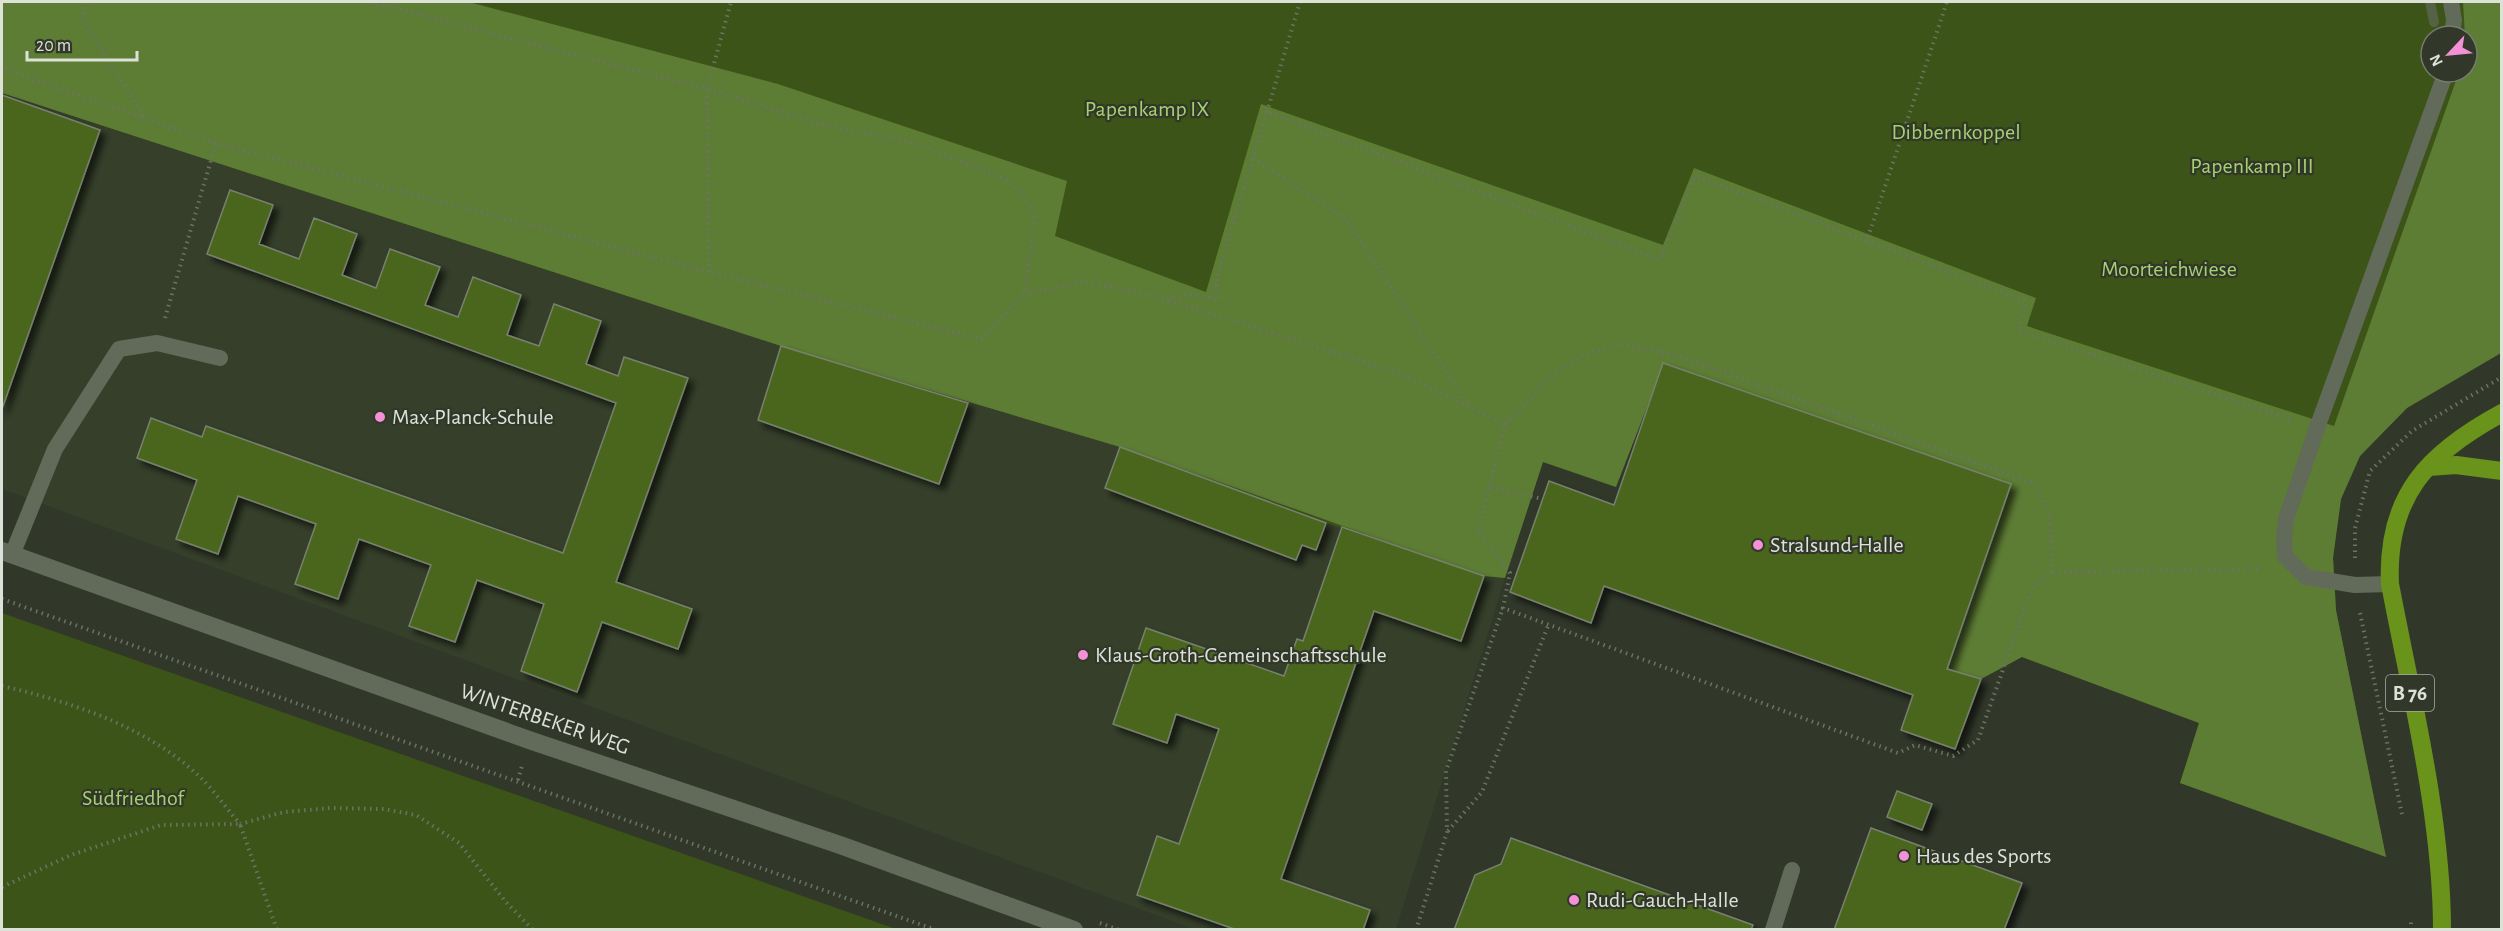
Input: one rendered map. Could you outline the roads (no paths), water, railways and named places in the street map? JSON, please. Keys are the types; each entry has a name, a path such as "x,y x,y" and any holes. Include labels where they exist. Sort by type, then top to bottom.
{"highway":[{"name":"B 76","path":"2442,930 2442,889 2437,840 2390,584 2389,556 2399,509 2412,484 2466,435 2502,413"},
{"path":"2430,467 2456,465 2502,471"}],"street":[{"name":"WINTERBEKER WEG","path":"7,553 529,740 840,845 1074,930"}],"lane":[{"path":"2451,2 2454,24"},
{"path":"2390,584 2355,585 2306,577 2285,556 2286,519 2442,84"},
{"path":"7,553 55,449 119,349 157,343 220,358"},
{"path":"1773,930 1792,870"}],"waterway":[{"path":"2430,2 2434,22"}],"place":[{"name":"Max-Planck-Schule","path":"380,417"},
{"name":"Stralsund-Halle","path":"1758,545"},
{"name":"Klaus-Groth-Gemeinschaftsschule","path":"1083,655"},
{"name":"Haus des Sports","path":"1904,856"},
{"name":"Rudi-Gauch-Halle","path":"1574,900"}],"park label":[{"name":"Papenkamp IX","path":"1147,109"},
{"name":"Dibbernkoppel","path":"1956,132"},
{"name":"Papenkamp III","path":"2252,166"},
{"name":"Moorteichwiese","path":"2169,269"},
{"name":"Südfriedhof","path":"133,798"}]}
